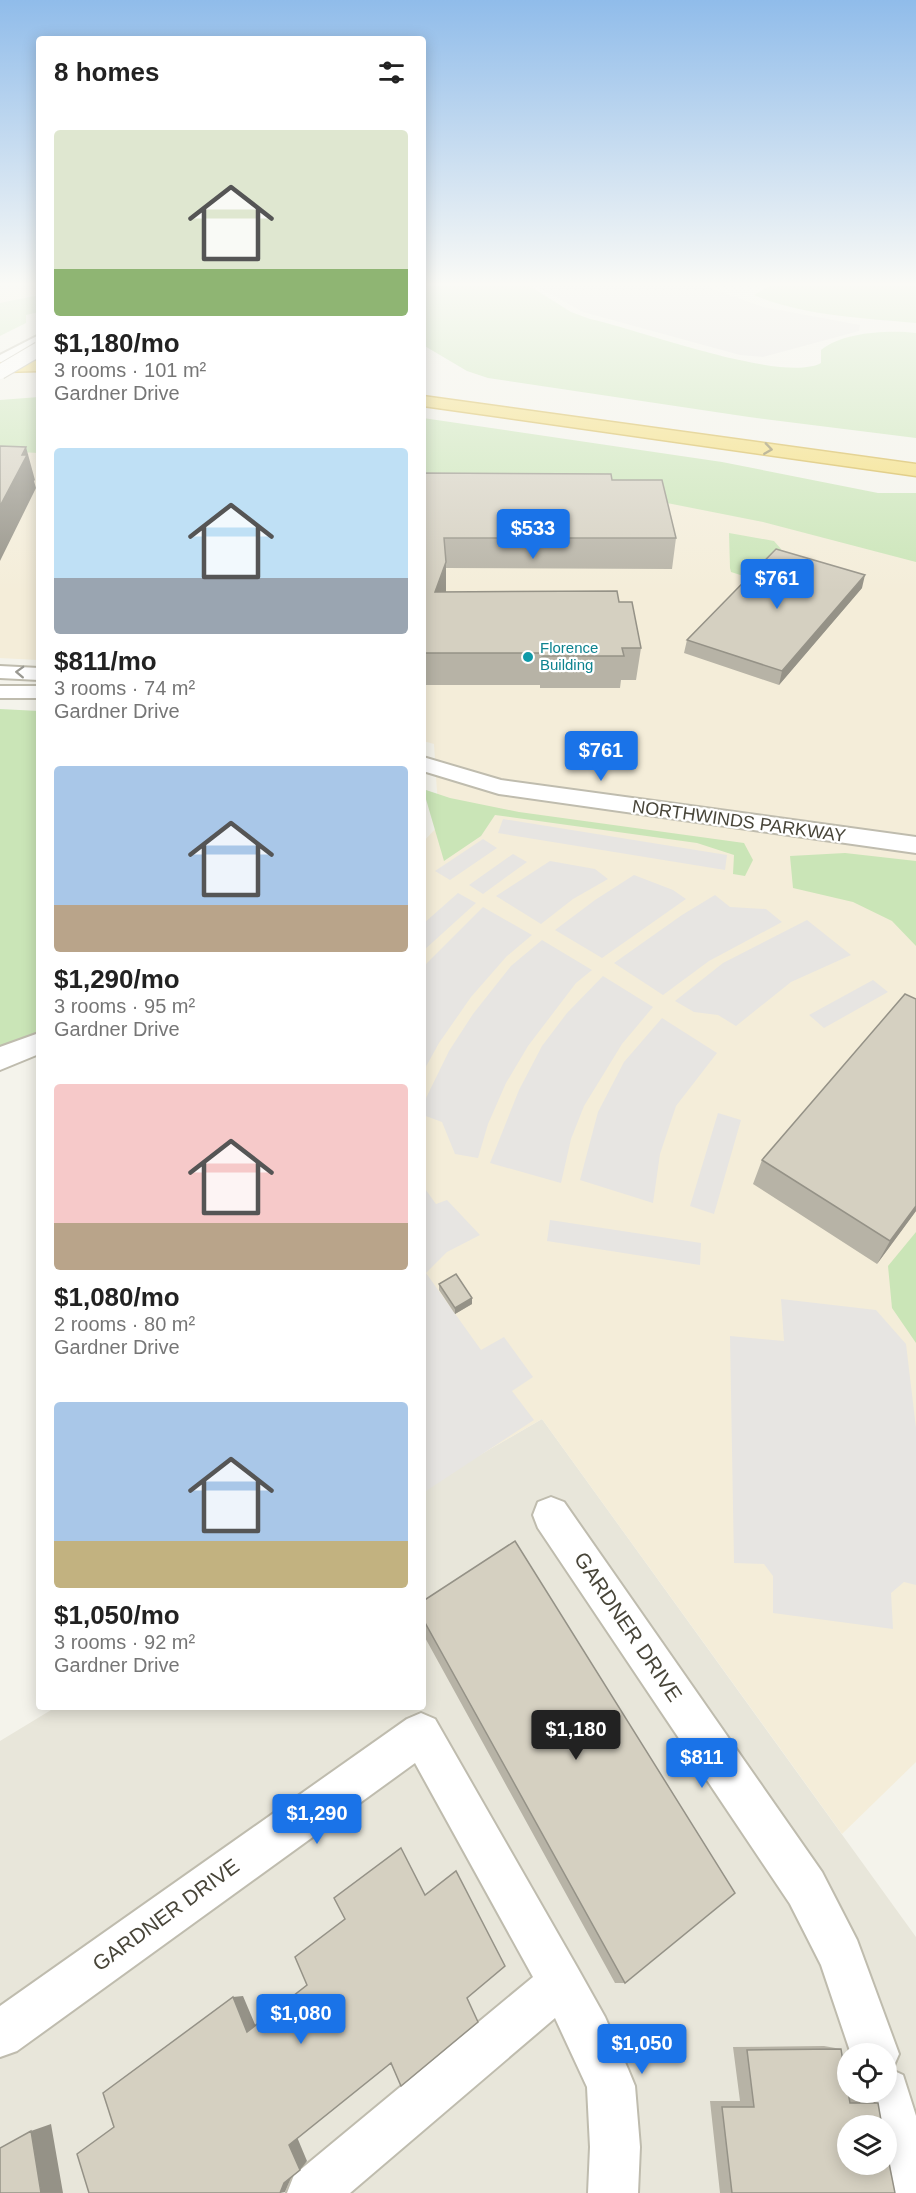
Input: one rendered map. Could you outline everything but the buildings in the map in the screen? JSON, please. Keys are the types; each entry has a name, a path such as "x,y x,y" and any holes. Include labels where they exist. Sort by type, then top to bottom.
{"highway":[{"path":"450,387 464,389"},
{"path":"426,401 916,470"}],"street":[{"path":"0,672 36,674"},
{"path":"0,692 36,693"},
{"name":"NORTHWINDS PARKWAY","path":"426,766 499,787 916,844"},
{"path":"0,1059 36,1044"},
{"name":"GARDNER DRIVE","path":"551,1515 806,1888 841,1956 872,2043"},
{"name":"GARDNER DRIVE","path":"0,2034 422,1733 561,1983"},
{"path":"312,2193 561,1983 588,2034 611,2086 615,2147 613,2193"},
{"path":"889,2103 904,2167 907,2193"}],"shaded area":[{"path":"0,446 36,449 36,660 0,658"},
{"path":"426,479 606,482 916,551 916,1762 842,1834 542,1419 426,1486 426,839 439,825 434,744 426,742"},
{"path":"503,819 727,855 725,870 498,833"},
{"path":"483,839 497,848 450,880 435,871"},
{"path":"513,854 527,862 483,894 469,885"},
{"path":"550,861 595,869 608,879 573,899 541,924 496,896"},
{"path":"634,875 673,890 686,899 602,958 555,930 595,900"},
{"path":"458,893 476,903 426,948 426,921"},
{"path":"715,895 730,907 766,909 782,922 709,961 663,995 614,963 682,915"},
{"path":"483,907 532,935 506,957 471,997 439,1043 426,1067 426,964"},
{"path":"807,920 851,955 791,982 736,1026 718,1015 694,1012 675,1001 723,963"},
{"path":"542,940 592,970 576,983 528,1046 506,1083 488,1124 478,1158 455,1154 442,1122 426,1116 426,1098 449,1051 473,1014 511,966"},
{"path":"603,976 653,1007 622,1044 584,1106 571,1139 561,1183 490,1163 519,1090 542,1046 567,1013"},
{"path":"873,980 888,992 824,1028 809,1015"},
{"path":"662,1018 717,1053 676,1106 660,1154 653,1203 580,1180 598,1112 624,1062"},
{"path":"718,1113 741,1120 714,1214 690,1206"},
{"path":"426,1190 436,1204 447,1200 480,1235 447,1252 426,1273"},
{"path":"550,1220 701,1243 700,1265 547,1241"},
{"path":"426,1273 481,1350 504,1337 533,1377 512,1391 534,1420 426,1491"},
{"path":"781,1299 876,1310 906,1344 916,1428 916,1585 904,1582 891,1593 893,1629 773,1613 773,1576 764,1564 734,1563 730,1336 784,1341"},
{"path":"542,1419 916,1937 916,2193 0,2193 0,1741 51,1710 426,1710 426,1486"}],"green space":[{"path":"551,387 916,387 916,438 749,417"},
{"path":"36,397 36,453 0,451 0,400"},
{"path":"426,418 722,462 878,493 916,493 916,562 763,522 662,502 426,489"},
{"path":"729,533 774,541 781,549 773,562 756,580 731,572"},
{"path":"0,709 36,711 36,1033 0,1048"},
{"path":"426,790 450,798 519,812 744,843 753,860 745,876 733,874 734,855 697,843 495,815 481,836 444,861 426,799"},
{"path":"845,853 916,861 916,946 892,921 853,902 793,888 790,856"},
{"path":"916,1232 916,1343 892,1308 888,1266"}],"place":[{"name":"Florence Building","path":"528,657"}]}
